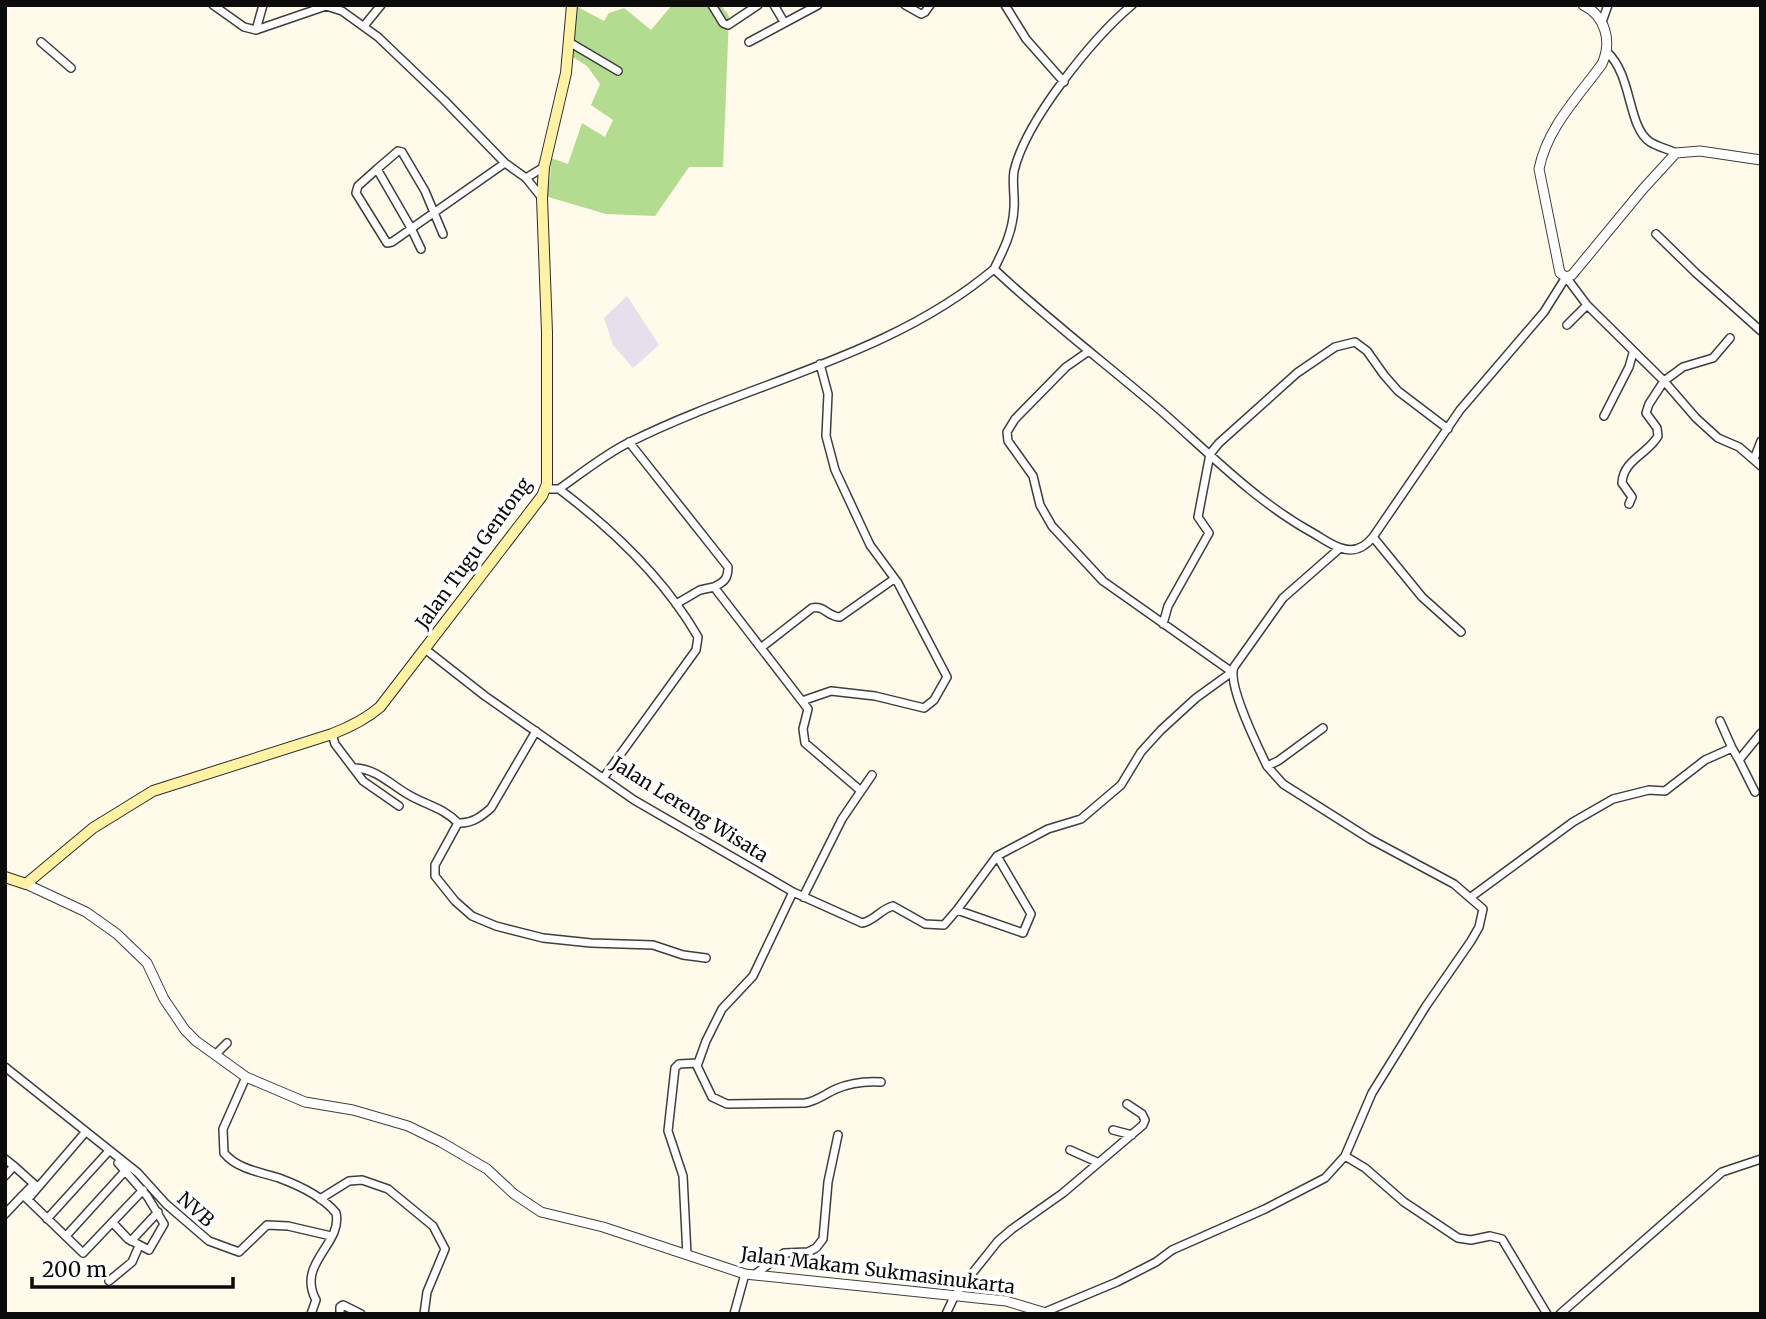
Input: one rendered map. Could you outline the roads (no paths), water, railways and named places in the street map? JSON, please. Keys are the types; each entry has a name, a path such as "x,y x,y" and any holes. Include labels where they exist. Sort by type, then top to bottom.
{"main road":[{"name":"Jalan Tugu Gentong","path":"26,884 93,828 153,791 331,734 356,724 380,707 513,536 545,489 547,331 542,198 544,166 566,73 572,5"},
{"path":"5,877 26,884"}],"street":[{"path":"213,5 244,27 256,30 326,5 342,11 364,26 444,100 505,163 526,177 542,198"},
{"path":"256,30 263,5"},
{"path":"364,26 381,5"},
{"path":"712,5 723,23 728,26 758,5"},
{"path":"774,5 784,22"},
{"path":"749,42 818,5"},
{"path":"905,5 920,14 930,5"},
{"path":"1005,5 1026,38 1064,82"},
{"path":"545,489 559,489 629,442 893,334 955,299 994,269 1011,233 1013,178 1019,156 1038,119 1064,82 1115,20 1132,5"},
{"path":"1583,5 1591,9 1602,22 1607,36 1607,52 1602,64 1554,129 1541,157 1539,169 1560,272 1587,305 1664,381 1696,418 1718,438 1738,447 1761,466"},
{"path":"1602,22 1608,5"},
{"path":"41,42 71,68"},
{"path":"569,42 618,71"},
{"path":"1607,52 1622,71 1634,113 1644,136 1651,142 1676,153 1700,151 1761,160"},
{"path":"443,234 433,211 425,191 402,152 398,151 356,190 387,243 392,242 433,211 505,163"},
{"path":"994,269 1245,486 1291,521 1340,548 1358,549 1367,545 1447,429 1544,312 1566,277 1572,275 1676,153"},
{"path":"526,177 544,166"},
{"path":"377,169 421,249"},
{"path":"1656,234 1761,331"},
{"path":"1567,325 1587,305"},
{"path":"1629,504 1632,496 1623,485 1623,477 1628,466 1657,440 1657,428 1646,410 1664,381 1683,367 1713,358 1730,338"},
{"path":"1163,624 1168,606 1209,533 1198,517 1209,454 1297,373 1335,347 1355,342 1367,351 1398,391 1447,429"},
{"path":"1047,1313 1117,1282 1172,1251 1286,1199 1325,1178 1345,1156 1372,1093 1426,1006 1471,941 1479,927 1483,909 1454,884 1370,839 1283,784 1267,766 1235,690 1232,672 1102,581 1052,526 1040,505 1032,476 1008,441 1007,432 1015,419 1066,368 1089,351"},
{"path":"1604,416 1629,367 1633,353"},
{"path":"802,701 831,691 875,696 927,708 947,681 946,670 894,579 870,545 835,470 826,436 828,394 820,364"},
{"path":"1754,459 1761,441"},
{"path":"629,442 728,568 728,576 724,582 700,590 676,604"},
{"path":"559,489 597,517 676,604 698,637 698,645 604,777"},
{"path":"1373,537 1422,597 1461,632"},
{"path":"997,856 1031,909 1023,933 957,910 997,856 1061,823 1081,819 1121,785 1141,752 1161,730 1195,698 1232,672 1252,639 1283,598 1340,548"},
{"path":"762,647 813,608 821,607 831,615 840,617 894,579"},
{"path":"714,587 808,709 803,730 805,743 861,791"},
{"name":"Jalan Lereng Wisata","path":"425,649 485,696 634,800 803,897 862,923 893,906 925,925 939,926 950,920 957,910"},
{"path":"1720,721 1755,792"},
{"path":"1267,766 1323,728"},
{"path":"355,768 380,775 410,796 450,815 458,823 464,823 481,817 491,808 536,731"},
{"path":"1739,760 1761,733"},
{"path":"331,734 335,744 363,782 399,806"},
{"path":"1471,897 1573,822 1613,799 1649,790 1665,791 1705,761 1732,748"},
{"path":"803,897 842,819 872,775"},
{"path":"458,823 435,865 435,876 455,901 472,916 530,935 591,943 653,945 682,955 706,958"},
{"name":"Jalan Makam Sukmasinukarta","path":"26,884 86,912 117,934 147,963 164,999 185,1030 246,1077 305,1102 353,1110 408,1126 477,1163 514,1194 541,1212 603,1227 750,1274 1006,1301 1047,1313"},
{"path":"793,892 753,976 722,1009 697,1063 699,1073 712,1097 727,1104 805,1103 815,1101 840,1087 881,1082"},
{"path":"215,1055 227,1043"},
{"path":"687,1255 683,1176 668,1132 675,1068 697,1063"},
{"path":"5,1067 73,1121 83,1135 126,1170 143,1190 164,1224 149,1250 135,1244 113,1223"},
{"path":"246,1077 223,1129 223,1153 246,1168 290,1183 320,1199 337,1213 337,1222 312,1273 310,1283 316,1300 311,1314"},
{"path":"946,1314 955,1295 998,1241 1063,1193 1132,1135 1145,1120 1142,1114 1127,1104"},
{"name":"NVB","path":"73,1121 138,1173 166,1204 209,1241 239,1252 267,1225 288,1226 331,1236"},
{"path":"1113,1130 1132,1135"},
{"path":"5,1214 25,1197 83,1135"},
{"path":"734,1314 750,1274 784,1253 808,1252 816,1248 823,1239 828,1182 838,1135"},
{"path":"1070,1150 1097,1162"},
{"path":"47,1219 107,1153"},
{"path":"1345,1156 1365,1168 1404,1202 1458,1238 1471,1240 1490,1236 1502,1239 1547,1314"},
{"path":"5,1159 36,1185"},
{"path":"1560,1314 1722,1172 1761,1159"},
{"path":"5,1176 14,1166"},
{"path":"66,1236 126,1170"},
{"path":"320,1199 349,1181 362,1180 388,1189 433,1226 445,1249 427,1292 424,1314"},
{"path":"25,1197 83,1253 143,1190"},
{"path":"109,1282 132,1262 135,1244 158,1212"},
{"path":"340,1314 340,1307 343,1305 361,1314"}]}
